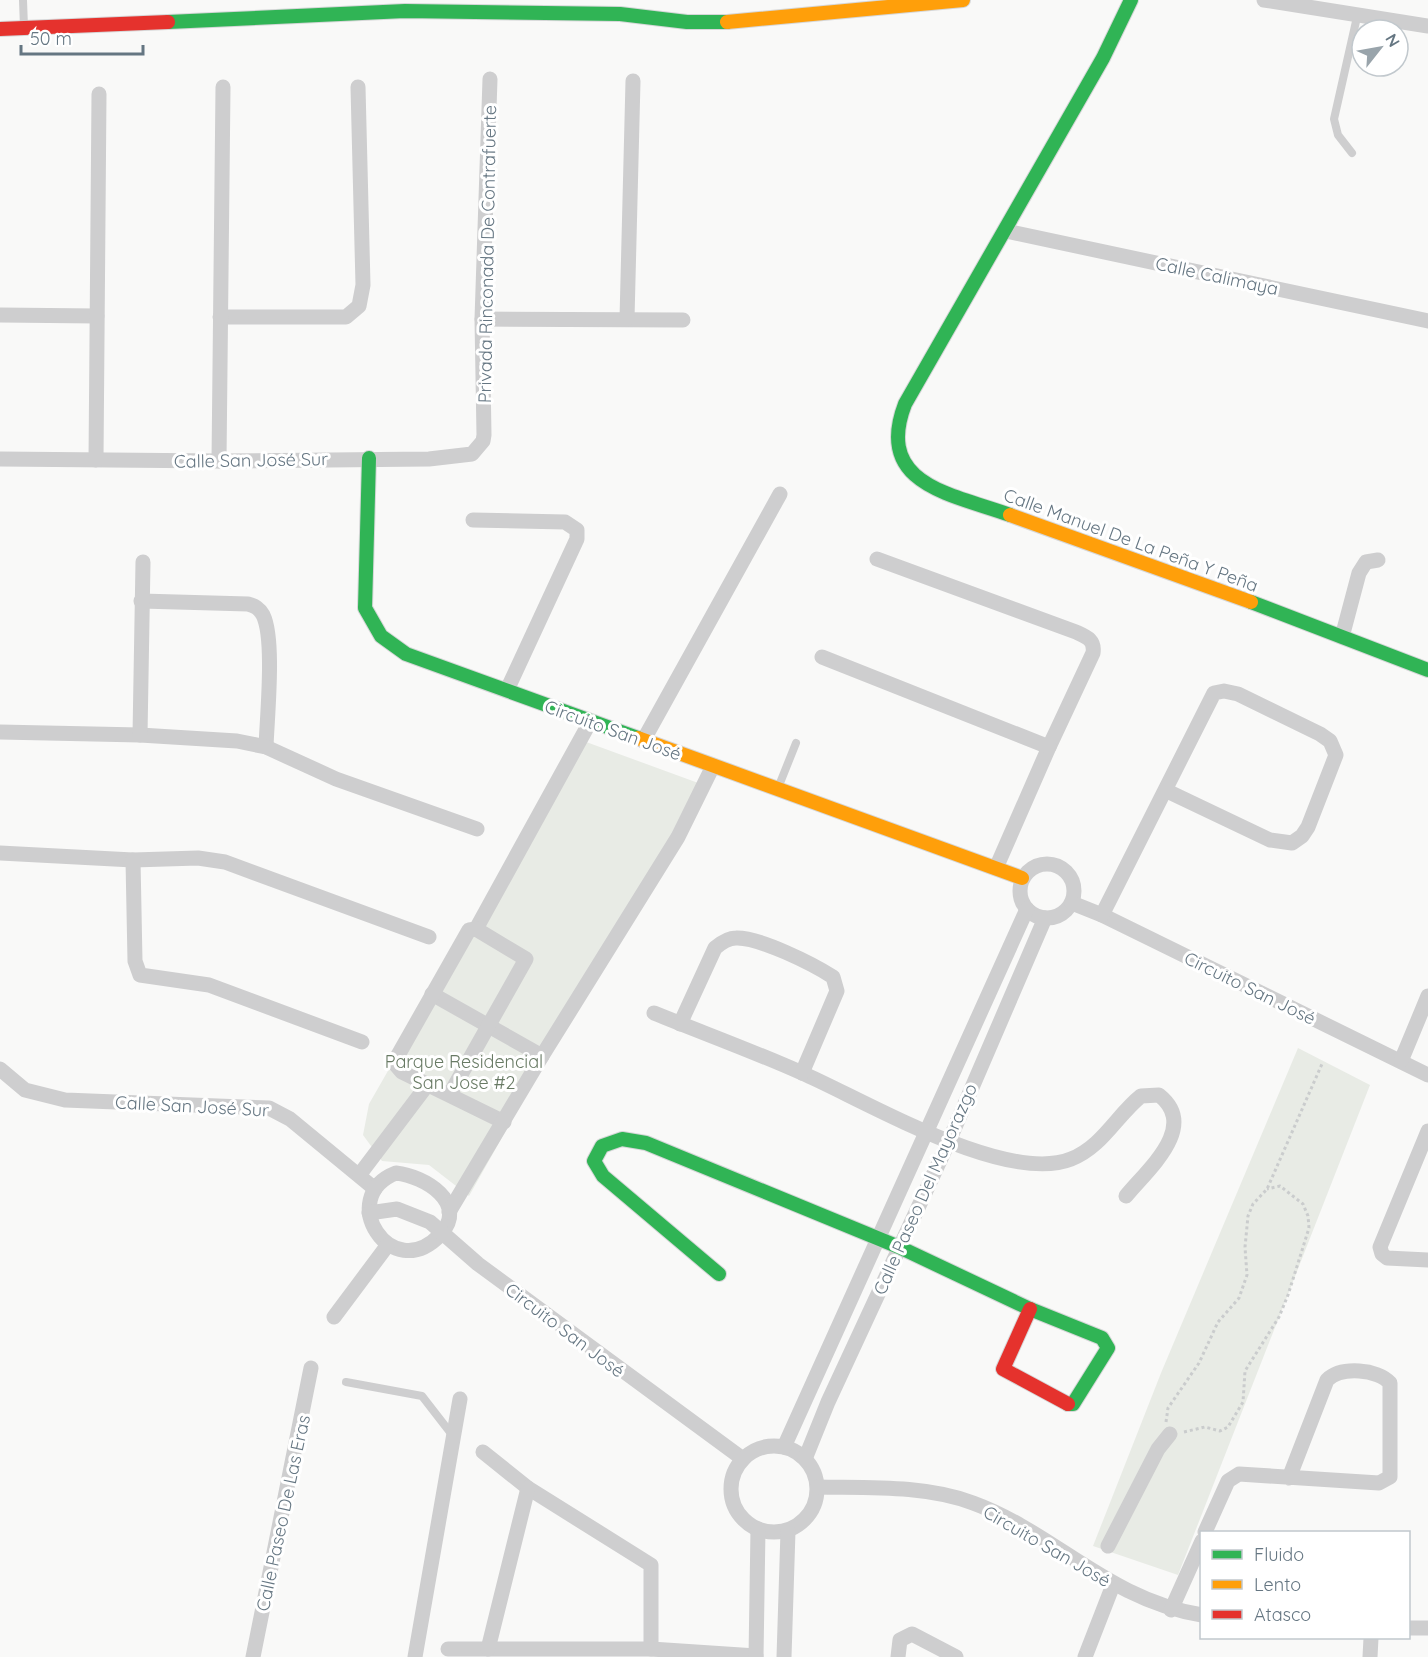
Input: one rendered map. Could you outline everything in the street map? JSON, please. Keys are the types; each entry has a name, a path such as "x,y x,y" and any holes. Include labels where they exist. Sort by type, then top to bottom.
{"street":[{"path":"0,29 405,11 620,14 665,20 724,22 873,4 963,0"},
{"name":"Calle Manuel De La Peña Y Peña","path":"1131,0 1103,58 913,390 897,422 895,441 899,458 914,477 933,488 1428,670"},
{"path":"1264,0 1428,26"},
{"name":"Privada Rinconada De Contrafuerte","path":"484,428 482,319 490,79"},
{"path":"627,319 633,81"},
{"path":"219,462 223,87"},
{"path":"220,317 346,317 359,306 363,285 358,87"},
{"path":"96,460 99,94"},
{"name":"Calle Calimaya","path":"1006,231 1428,321"},
{"path":"0,315 97,316"},
{"path":"482,319 683,320"},
{"name":"Calle San José Sur","path":"0,459 219,462 464,457 472,454 483,441 484,428"},
{"name":"Circuito San José","path":"369,458 363,594 370,623 388,645 406,654 590,722 1022,878"},
{"path":"643,741 780,494"},
{"path":"473,520 565,522 577,530 577,539 507,690"},
{"path":"877,559 1063,627 1091,641 1094,653 1048,747 996,868"},
{"path":"1342,637 1359,573 1366,562 1378,560"},
{"path":"140,735 143,562"},
{"path":"141,601 233,603 257,607 267,626 266,747"},
{"path":"822,657 1048,747"},
{"path":"1102,915 1167,791 1210,699 1219,691 1238,694 1320,734 1330,741 1336,755 1308,827 1302,836 1292,843 1270,840 1167,791"},
{"path":"476,929 590,722"},
{"path":"0,732 140,735 237,741 266,747 336,779 477,829"},
{"path":"449,1212 443,1197 424,1180 396,1173 387,1176 375,1189 369,1213 373,1227 387,1246 403,1250 419,1249 432,1243 443,1232 449,1212 542,1056 678,837 713,766"},
{"path":"0,853 133,860 198,858 225,862 429,937"},
{"path":"133,860 135,961 140,975 209,985 362,1042"},
{"path":"1040,865 1060,867 1073,883 1072,903 1061,915 1045,918 1027,909 1020,893 1022,878 1040,865"},
{"name":"Circuito San José","path":"1072,903 1102,915 1428,1075"},
{"name":"Calle Paseo Del Mayorazgo","path":"805,1459 889,1244 938,1137 1027,909"},
{"name":"Calle Paseo Del Mayorazgo","path":"784,1447 889,1244 938,1137 1045,918"},
{"path":"450,1094 526,959 476,929 469,930 397,1057 396,1065 402,1072 504,1122"},
{"path":"680,1024 715,948 726,940 744,938 807,961 833,977 837,991 802,1073"},
{"path":"432,994 542,1056"},
{"path":"1401,1061 1428,996"},
{"path":"654,1013 802,1073 938,1137 1011,1160 1050,1165 1072,1159 1089,1148 1142,1096 1159,1095 1173,1109 1174,1129 1169,1143 1126,1196"},
{"name":"Calle San José Sur","path":"0,1069 25,1090 65,1100 269,1108 290,1119 360,1174 375,1189"},
{"path":"360,1174 428,1084"},
{"path":"1428,1131 1380,1247 1382,1254 1387,1258 1428,1260"},
{"path":"719,1274 603,1176 594,1161 600,1146 614,1139 629,1138 646,1143 889,1244 1030,1310 1102,1338 1108,1348 1073,1404 1069,1405 1003,1369 1003,1364 1030,1310"},
{"name":"Circuito San José","path":"369,1213 398,1209 418,1215 443,1232 487,1272 743,1459"},
{"path":"334,1317 387,1246"},
{"name":"Calle Paseo De Las Eras","path":"253,1657 311,1368"},
{"path":"1206,1531 1232,1478 1239,1474 1289,1478 1379,1483 1390,1478 1390,1383 1382,1376 1370,1372 1336,1373 1331,1376 1324,1385 1289,1478"},
{"path":"416,1657 460,1399"},
{"path":"1108,1546 1158,1449 1170,1434"},
{"path":"766,1447 784,1447 805,1459 812,1467 818,1487 816,1501 810,1514 800,1525 777,1533 758,1529 746,1522 737,1511 732,1498 731,1484 735,1471 743,1459 766,1447"},
{"path":"483,1452 528,1488 651,1565 651,1649"},
{"name":"Circuito San José","path":"818,1487 924,1493 973,1503 1049,1544 1113,1585 1171,1610 1200,1615"},
{"path":"488,1649 528,1488"},
{"path":"448,1649 651,1649 756,1656 758,1529"},
{"path":"784,1657 788,1531"},
{"path":"1171,1610 1200,1545"},
{"path":"1085,1657 1113,1585"},
{"path":"1410,1628 1428,1628"},
{"path":"898,1657 900,1640 912,1634 956,1657"},
{"path":"1370,1657 1371,1639"}],"lane":[{"path":"23,0 24,28"},
{"path":"1352,153 1338,135 1334,119 1357,16"},
{"path":"778,790 796,743"},
{"path":"346,1382 422,1396 455,1438"}],"path":[{"path":"1268,1189 1280,1186 1286,1190 1303,1204 1308,1216 1306,1240 1288,1295 1279,1317 1245,1371 1243,1402 1228,1427 1220,1431 1205,1427 1170,1434 1165,1420 1168,1408 1199,1363 1218,1322 1239,1298 1245,1284 1248,1216 1253,1204 1268,1189 1322,1064"}],"green space":[{"name":"Parque Residencial San Jose #2","path":"578,739 701,784 469,1196 429,1165 382,1161 363,1135 369,1104"},
{"path":"1298,1048 1370,1085 1178,1575 1093,1546 1161,1373"}],"traffic: fast":[{"path":"1010,515 943,492 924,482 909,469 900,453 898,431 905,404 1103,58 1131,0"},
{"path":"168,22 405,11 620,14 687,22 727,22"},
{"path":"369,458 365,608 381,636 406,654 638,738"},
{"path":"1251,602 1428,670"},
{"path":"719,1274 603,1176 594,1161 602,1146 622,1139 646,1143 899,1247 1030,1309 1102,1338 1108,1348 1073,1404 1068,1404"}],"traffic: slow":[{"path":"727,22 963,0"},
{"path":"1010,515 1251,602"},
{"path":"638,738 1022,878"}],"traffic: jam":[{"path":"0,29 168,22"},
{"path":"1030,1309 1003,1369 1068,1404"}]}
